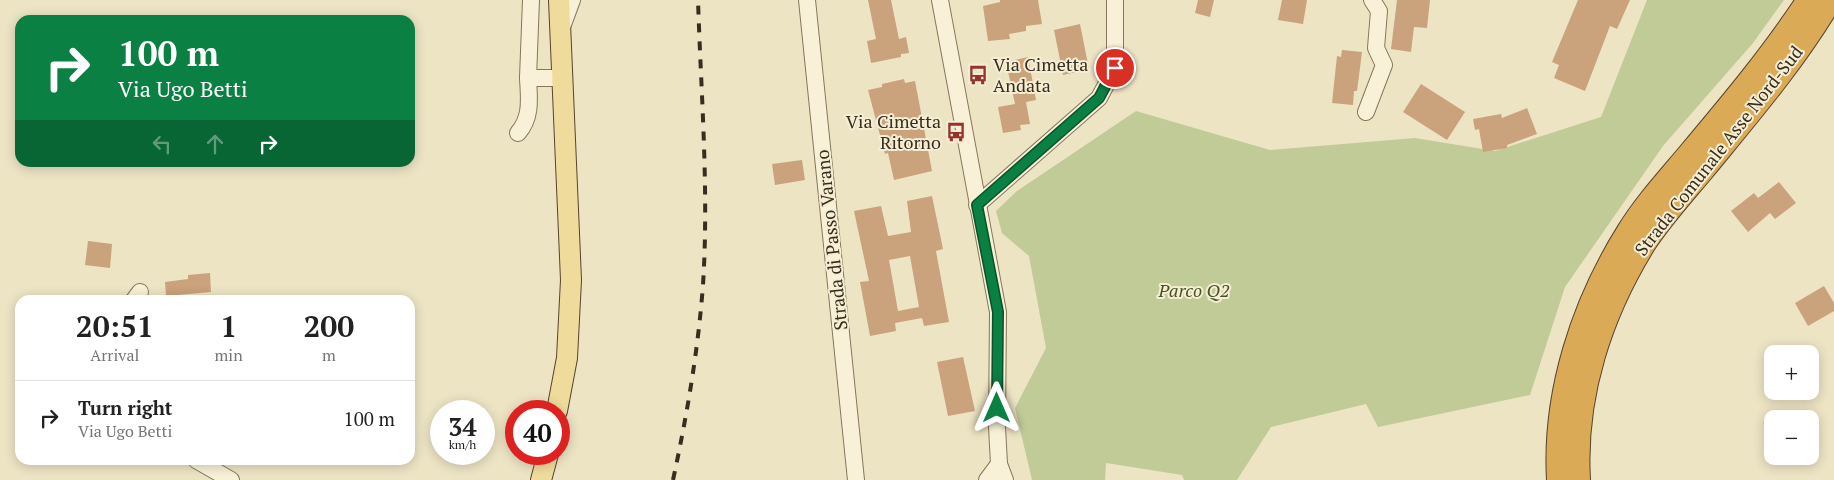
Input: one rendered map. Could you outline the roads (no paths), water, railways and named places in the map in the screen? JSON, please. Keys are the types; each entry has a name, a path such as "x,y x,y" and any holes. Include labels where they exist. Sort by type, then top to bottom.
{"highway":[{"name":"Strada Comunale Asse Nord-Sud","path":"1578,480 1576,459 1580,413 1590,365 1604,320 1622,282 1645,242 1790,46 1809,0"},
{"name":"Strada Comunale Asse Nord-Sud","path":"1559,480 1558,450 1564,398 1572,360 1588,310 1629,232 1830,0"}],"main road":[{"path":"559,0 562,27 572,280 567,358 559,400"},
{"path":"541,480 545,465"}],"street":[{"path":"518,133 526,124 530,105 528,78 531,0"},
{"path":"562,27 572,0"},
{"name":"Strada di Passo Varano","path":"807,0 856,480"},
{"path":"940,0 998,312 999,464 1005,480"},
{"path":"977,205 1099,98 1115,68 1115,0"},
{"path":"1366,112 1384,65 1376,48 1379,11 1372,0"},
{"path":"528,78 563,78"},
{"path":"987,480 999,464"},
{"path":"205,465 231,480"}],"railway":[{"path":"673,480 683,431 698,334 705,249 704,142 698,0"}],"place":[{"name":"Via Cimetta Andata","path":"978,75"},
{"name":"Via Cimetta Ritorno","path":"956,132"}],"park label":[{"name":"Parco Q2","path":"1194,291"}]}
